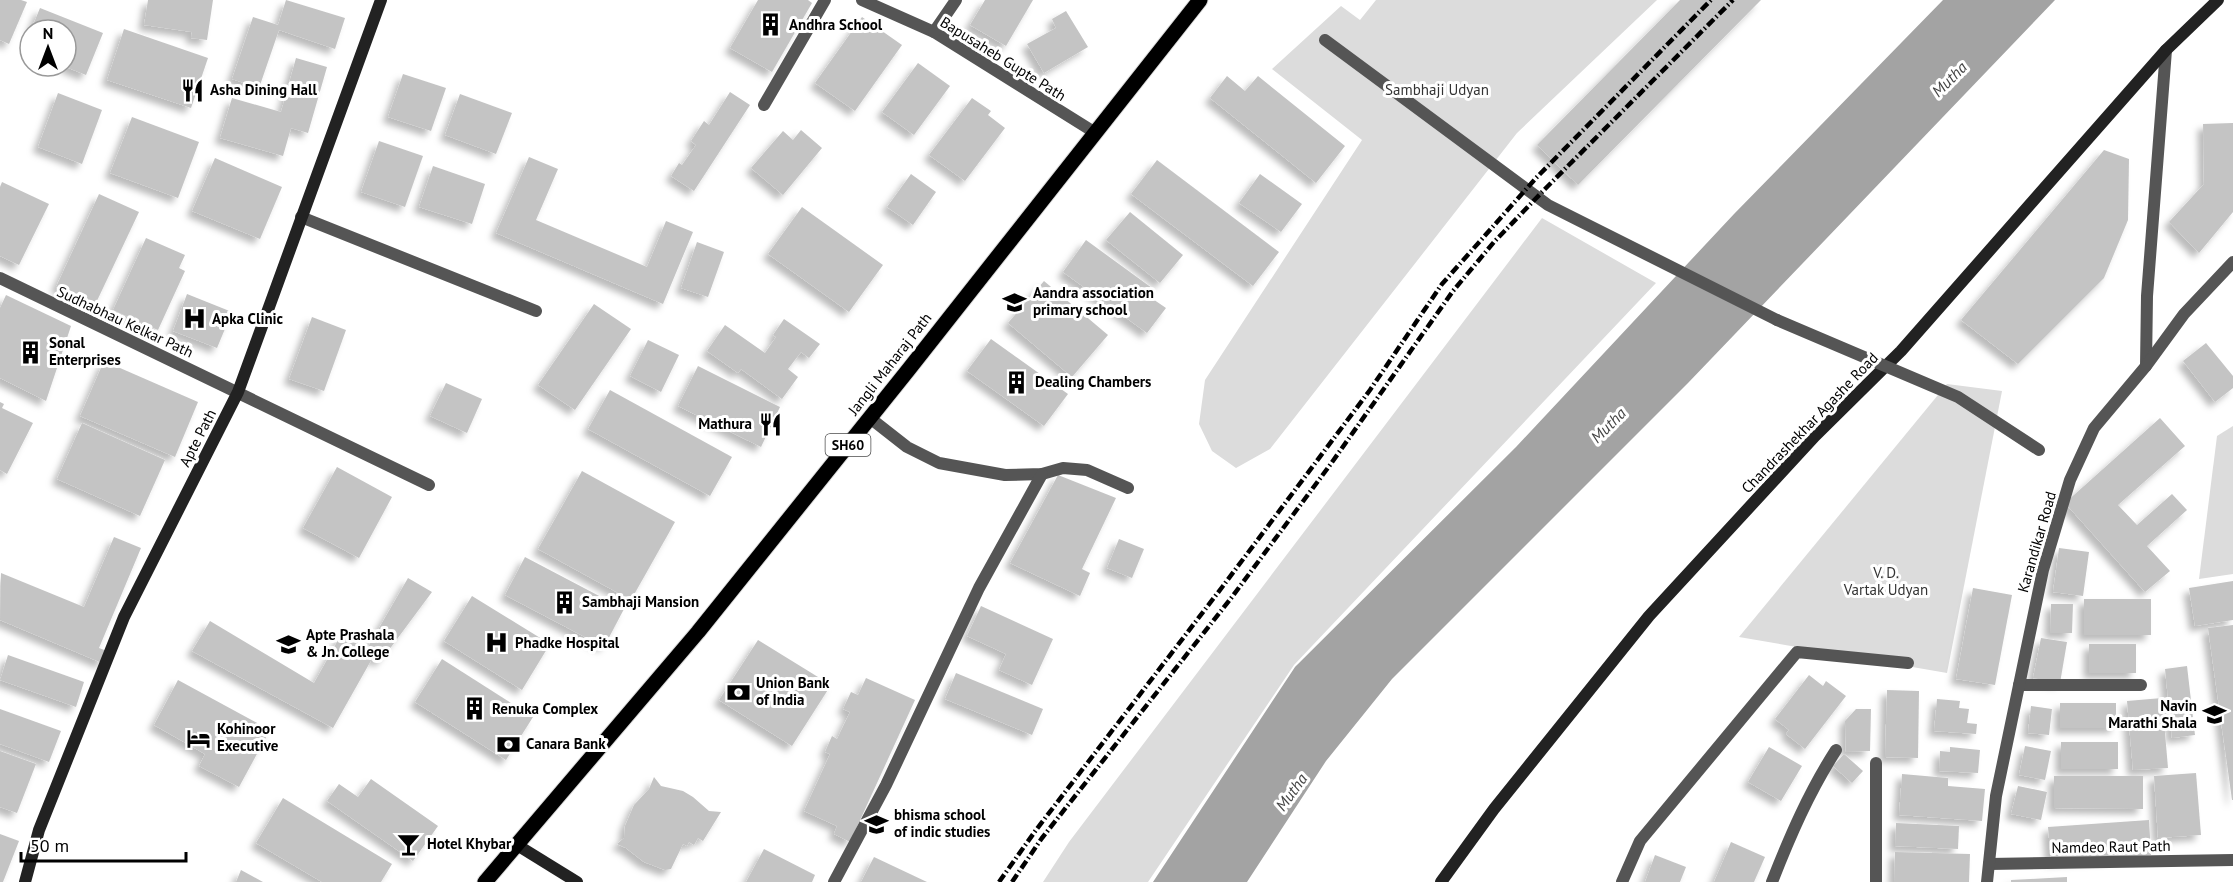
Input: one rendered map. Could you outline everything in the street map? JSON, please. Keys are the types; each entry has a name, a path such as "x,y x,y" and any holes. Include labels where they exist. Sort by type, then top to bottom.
{"main road":[{"name":"Jangli Maharaj Path","path":"485,882 698,632 1200,0"}],"street":[{"name":"Apte Path","path":"25,882 39,830 124,616 238,392 381,0"},
{"path":"764,105 825,0"},
{"name":"Bapusaheb Gupte Path","path":"862,0 934,32 1094,132"},
{"path":"934,32 956,0"},
{"name":"Chandrashekhar Agashe Road","path":"1441,882 1494,809 1649,616 1815,436 1901,351 2166,50 2218,0"},
{"path":"1325,40 1548,206 1777,320 1958,396 2039,450"},
{"path":"2146,366 2147,296 2166,50"},
{"path":"301,217 536,311"},
{"name":"Karandikar Road","path":"1987,882 1996,796 2043,570 2070,480 2094,428 2146,366 2184,314 2233,262"},
{"name":"Sudhabhau Kelkar Path","path":"0,278 429,485"},
{"path":"870,418 907,447 939,462 1005,475 1042,474 1063,468 1087,470 1128,488"},
{"path":"834,882 886,785 979,588 1042,474"},
{"path":"1622,882 1640,841 1797,652 1908,663"},
{"path":"2019,686 2140,686"},
{"path":"1772,882 1788,840 1816,781 1836,750"},
{"path":"1876,763 1876,882"},
{"path":"517,845 577,882"},
{"name":"Namdeo Raut Path","path":"1989,864 2233,860"}],"green space":[{"name":"Sambhaji Udyan","path":"1376,0 1657,0 1517,133 1270,449 1236,468 1212,451 1199,424 1205,380 1362,140 1272,69 1341,6 1360,20"},
{"path":"1542,218 1656,283 1294,665 1148,882 1043,882 1069,842"},
{"name":"V. D. Vartak Udyan","path":"1947,384 2002,391 1947,673 1739,637"},
{"path":"2233,426 2233,574 2199,579 2217,436"}],"water":[{"name":"Mutha","path":"1943,0 2055,0 1688,383 1392,679 1326,761 1247,882 1153,882 1295,667 1516,447 1734,214"}],"building":[{"path":"0,0 27,2 20,18 18,18 9,44 0,40"},
{"path":"148,0 213,0 207,40 191,38 192,32 144,25"},
{"path":"286,0 345,18 335,49 279,30 259,88 232,79 253,17 278,25"},
{"name":"Andhra School","path":"758,0 808,0 812,3 772,72 730,48"},
{"path":"985,0 1033,0 1006,46 970,25"},
{"path":"1680,0 1761,0 1578,185 1537,145"},
{"path":"40,8 65,18 36,18"},
{"path":"1066,11 1088,47 1044,73 1027,44 1056,28 1052,19"},
{"path":"862,17 902,45 855,111 815,83"},
{"path":"78,23 103,33 86,75 78,72"},
{"path":"124,29 208,58 191,108 107,80"},
{"path":"296,58 327,67 308,133 291,128 283,156 220,138 232,98 281,112"},
{"path":"918,63 950,86 914,135 882,112"},
{"path":"403,74 446,88 431,131 388,117"},
{"path":"1227,76 1245,91 1258,76 1345,146 1316,183 1210,98"},
{"path":"730,92 750,105 694,191 671,176 679,163 682,165 696,145 691,141 704,121 709,125"},
{"path":"58,93 102,110 82,164 38,147"},
{"path":"460,94 512,113 496,154 445,135"},
{"path":"972,98 991,111 988,115 1005,128 965,181 929,155"},
{"path":"132,117 199,142 178,198 110,173"},
{"path":"2233,123 2233,212 2199,253 2169,222 2204,184 2203,124"},
{"path":"801,130 822,148 783,195 751,168 783,131 793,140"},
{"path":"379,141 423,156 405,207 361,192"},
{"path":"2104,150 2129,159 2128,220 2104,278 2018,364 1961,320"},
{"path":"529,157 558,169 536,220 647,267 666,221 693,232 663,304 496,233"},
{"path":"215,158 282,187 260,239 192,211"},
{"path":"1157,160 1279,252 1253,286 1131,194"},
{"path":"433,166 485,184 472,224 419,207"},
{"path":"911,174 936,192 913,225 887,207"},
{"path":"1260,174 1302,204 1281,232 1239,203"},
{"path":"2,182 49,204 19,265 0,256 0,187"},
{"path":"99,194 139,212 95,305 56,287"},
{"path":"802,207 883,265 849,312 768,254"},
{"path":"1130,212 1183,255 1160,283 1106,240"},
{"path":"146,238 185,255 179,268 185,271 158,330 113,310"},
{"path":"1086,240 1152,288 1147,295 1166,308 1147,333 1063,272"},
{"path":"697,242 724,252 708,297 681,288"},
{"path":"1044,281 1108,335 1072,377 1008,323"},
{"path":"187,294 232,312 217,348 173,331"},
{"name":"Sonal Enterprises","path":"6,295 71,326 46,401 0,378 0,308"},
{"path":"594,304 631,329 575,410 538,385"},
{"path":"312,317 346,330 324,391 289,379"},
{"path":"784,319 820,344 809,358 801,352 788,369 798,377 782,399 741,369 738,373 707,351 725,325 765,353"},
{"name":"Dealing Chambers","path":"991,339 1068,394 1044,426 967,371"},
{"path":"648,340 679,355 661,392 630,376"},
{"path":"2206,343 2233,376 2233,388 2215,402 2183,361"},
{"path":"104,361 198,402 175,457 80,416"},
{"path":"698,366 780,407 761,447 678,406"},
{"path":"446,383 482,399 467,433 430,416"},
{"path":"610,390 732,457 710,496 588,429"},
{"path":"0,402 4,404 2,408 33,423 7,474 0,470"},
{"path":"2160,418 2185,446 2118,505 2137,525 2172,494 2187,510 2147,546 2170,571 2145,592 2065,503"},
{"path":"82,423 165,460 140,516 57,479"},
{"path":"337,467 392,497 359,558 303,528"},
{"path":"582,471 675,522 631,600 538,549"},
{"path":"1058,475 1116,498 1082,569 1090,573 1080,596 1010,563"},
{"path":"114,537 141,548 99,648 107,651 102,663 0,620 1,573 84,607"},
{"path":"1119,539 1144,549 1132,578 1107,568"},
{"path":"2059,548 2089,552 2083,596 2053,592"},
{"name":"Sambhaji Mansion","path":"525,557 624,609 604,647 505,595"},
{"path":"408,578 432,592 380,662 373,657 333,728 192,651 210,621 314,683 342,633 368,647"},
{"path":"2233,581 2233,620 2195,626 2189,588"},
{"path":"1973,588 2012,595 1995,685 1956,679"},
{"name":"Phadke Hospital","path":"472,596 550,644 522,690 444,641"},
{"path":"2084,599 2151,599 2151,635 2084,635"},
{"path":"2051,604 2073,604 2072,633 2050,633"},
{"path":"981,606 1053,639 1032,685 999,670 1006,654 967,636"},
{"path":"2233,625 2233,800 2232,800 2208,628"},
{"path":"2041,638 2067,642 2060,683 2033,678"},
{"path":"758,640 831,685 792,746 719,700"},
{"path":"2089,644 2136,644 2136,673 2089,673"},
{"path":"8,655 84,682 76,707 0,680"},
{"name":"Renuka Complex","path":"442,659 533,717 506,760 415,702"},
{"path":"2187,666 2195,735 2172,738 2165,669"},
{"path":"956,673 1043,709 1032,735 945,699"},
{"path":"1809,675 1823,686 1826,681 1846,696 1805,749 1786,734 1789,730 1775,719"},
{"path":"866,678 915,700 850,842 834,834 837,826 804,811 830,754 825,752 832,736 837,739 850,712 843,709 851,692 858,695"},
{"path":"178,680 270,730 239,787 199,766 205,754 154,725"},
{"path":"1887,690 1919,691 1918,758 1885,757"},
{"path":"2162,698 2168,768 2133,770 2127,701"},
{"path":"1937,699 1960,701 1959,708 1969,709 1967,723 1977,724 1976,734 1934,731"},
{"path":"2060,703 2116,703 2116,728 2060,728"},
{"path":"2031,706 2052,709 2049,735 2028,733"},
{"path":"0,709 61,731 49,762 0,744"},
{"path":"1856,709 1871,709 1870,751 1846,752 1845,721"},
{"path":"2061,742 2118,742 2118,769 2061,769"},
{"path":"2025,746 2051,751 2045,780 2019,775"},
{"path":"1769,747 1802,766 1781,801 1748,782"},
{"path":"1950,747 1980,750 1978,773 1939,771 1940,751 1950,752"},
{"path":"0,751 36,764 17,813 0,807"},
{"path":"1844,754 1863,771 1852,783 1833,766"},
{"path":"2196,773 2201,835 2158,838 2154,776"},
{"path":"1902,774 1948,778 1948,786 1985,789 1982,821 1899,815"},
{"path":"2054,776 2143,776 2143,809 2054,808"},
{"path":"654,777 661,786 683,791 709,811 721,812 703,841 698,838 694,845 689,842 687,846 683,844 671,869 665,870 644,862 617,844 624,838 625,826 634,805 649,789"},
{"path":"371,779 438,826 413,861 327,801 339,784 358,797"},
{"path":"2018,786 2047,792 2041,820 2011,814"},
{"path":"283,798 392,864 381,882 322,882 256,843"},
{"path":"2149,820 2151,855 2051,861 2048,827"},
{"path":"1896,823 1959,826 1958,849 1895,846"},
{"path":"0,834 19,841 3,882 0,882"},
{"path":"1731,842 1765,857 1754,882 1714,882"},
{"path":"764,849 815,875 812,882 746,882"},
{"path":"1895,852 1970,854 1969,882 1894,882"},
{"path":"1655,855 1686,867 1680,882 1645,882"},
{"path":"874,857 927,882 861,882"},
{"path":"241,870 263,882 236,882"},
{"path":"2067,877 2067,882 2011,882 2011,880"}],"railway":[{"path":"999,882 1370,390 1442,284 1536,178 1711,0"},
{"path":"1012,882 1042,838 1232,597 1330,465 1453,291 1494,242 1733,0"}],"place":[{"name":"Andhra School","path":"771,25"},
{"name":"Asha Dining Hall","path":"192,90"},
{"name":"Aandra association primary school","path":"1015,302"},
{"name":"Apka Clinic","path":"194,319"},
{"name":"Sonal Enterprises","path":"31,352"},
{"name":"Dealing Chambers","path":"1017,382"},
{"name":"Mathura","path":"770,424"},
{"name":"Sambhaji Mansion","path":"564,602"},
{"name":"Phadke Hospital","path":"497,643"},
{"name":"Apte Prashala & Jn. College","path":"288,644"},
{"name":"Union Bank of India","path":"738,692"},
{"name":"Renuka Complex","path":"474,709"},
{"name":"Navin Marathi Shala","path":"2215,715"},
{"name":"Kohinoor Executive","path":"199,738"},
{"name":"Canara Bank","path":"508,744"},
{"name":"bhisma school of indic studies","path":"876,824"},
{"name":"Hotel Khybar","path":"409,844"}]}
